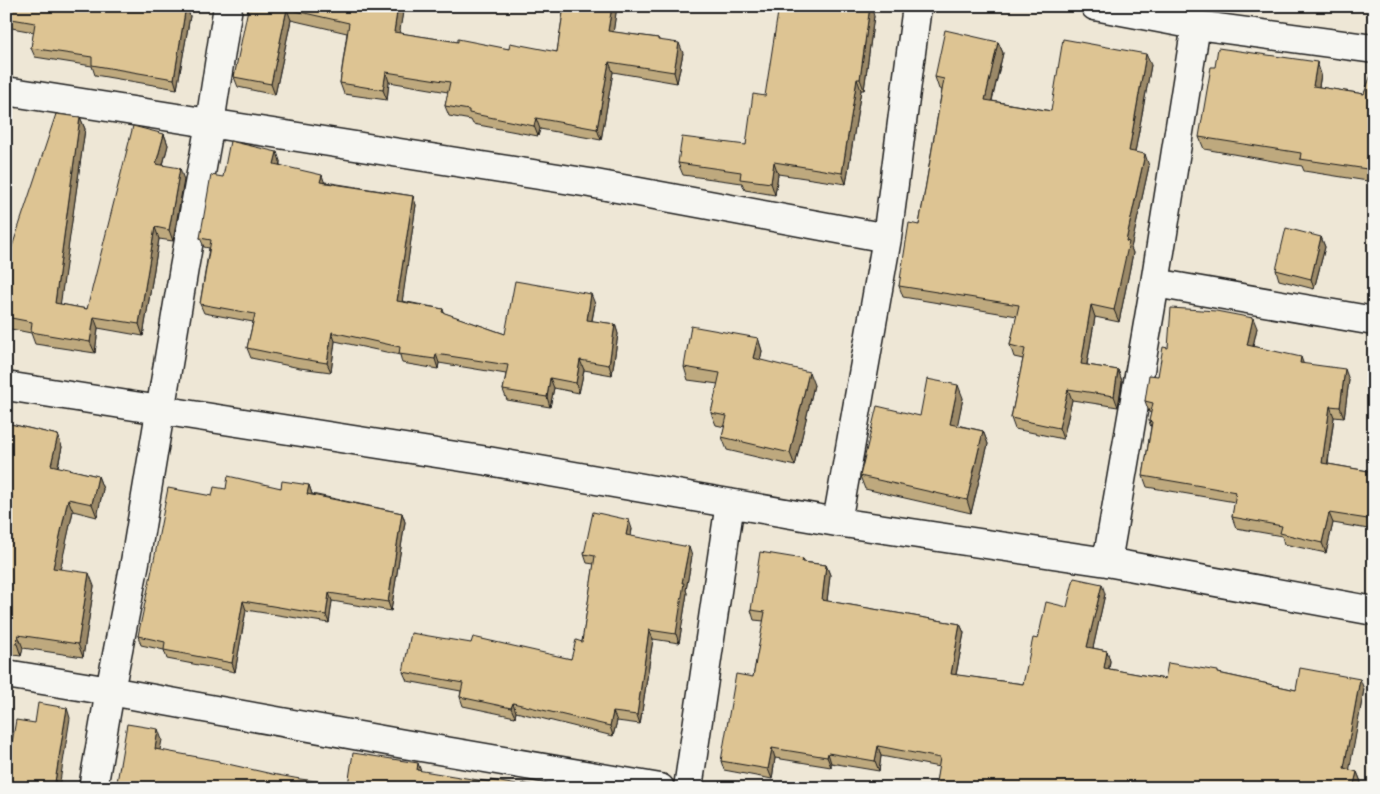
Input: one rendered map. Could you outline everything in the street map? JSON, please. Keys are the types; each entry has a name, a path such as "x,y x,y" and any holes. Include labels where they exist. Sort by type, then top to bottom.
{"street":[{"path":"93,788 135,562 210,123 228,6"},
{"path":"837,522 887,238 917,6"},
{"path":"1095,6 1196,25 1374,49"},
{"path":"1107,562 1155,283 1196,25"},
{"path":"6,91 590,183 887,238"},
{"path":"1155,283 1374,321"},
{"path":"6,386 478,459 837,522 1107,562 1374,611"},
{"path":"688,788 730,504"},
{"path":"6,674 660,788"}],"building":[{"path":"6,6 186,6 174,79 92,65 92,57 31,48 35,23 6,18"},
{"path":"251,6 398,6 394,32 458,42 458,39 509,49 510,43 557,52 564,6 612,6 608,31 679,43 674,72 609,62 597,129 536,118 534,126 469,113 469,110 445,106 450,82 386,72 383,90 340,83 349,23 287,9 271,84 234,77 248,9 251,9"},
{"path":"779,6 870,6 860,79 857,79 842,173 774,162 771,183 740,179 741,172 678,163 682,137 746,145 753,94 765,96"},
{"path":"945,30 998,42 985,100 1051,111 1063,39 1146,54 1129,151 1145,154 1126,241 1129,242 1114,310 1091,305 1081,364 1118,370 1114,396 1068,389 1059,428 1011,418 1025,349 1010,345 1019,305 899,286 909,223 919,225 944,79 935,77"},
{"path":"1218,48 1317,62 1313,86 1364,94 1374,67 1374,170 1300,159 1301,153 1199,137 1211,67 1215,67"},
{"path":"56,114 80,117 55,303 87,309 133,126 164,134 156,164 180,168 169,230 155,227 139,324 94,317 90,342 31,332 32,322 6,317 6,265"},
{"path":"230,141 277,152 274,164 322,175 320,182 413,196 397,301 443,309 442,312 505,334 515,281 591,294 587,320 615,324 609,365 580,360 576,383 550,378 547,397 503,390 508,365 436,354 435,359 399,354 400,347 332,332 327,363 247,348 255,314 200,304 211,240 200,238 211,175 223,177"},
{"path":"1286,228 1321,237 1311,279 1276,270"},
{"path":"1171,308 1216,311 1253,318 1247,345 1301,357 1300,363 1345,369 1340,407 1330,406 1322,463 1374,472 1374,520 1329,513 1322,543 1280,533 1282,526 1232,517 1236,492 1143,476 1152,422 1149,421 1153,403 1145,401 1149,375 1158,376 1163,347 1168,348"},
{"path":"691,326 758,338 753,358 809,372 790,453 722,437 727,416 711,413 720,373 684,367"},
{"path":"927,379 958,385 950,424 983,431 967,500 860,476 877,406 920,416"},
{"path":"6,423 58,435 51,465 98,476 92,504 68,499 53,568 89,573 78,644 18,635 17,644 6,642"},
{"path":"228,476 281,488 282,481 309,485 307,494 402,513 388,602 329,593 326,615 243,601 232,663 164,650 165,642 138,636 168,488 212,496 214,487 226,489"},
{"path":"593,512 629,520 626,535 689,547 682,583 684,583 676,634 649,630 637,715 613,712 610,726 513,703 511,708 460,697 463,683 403,672 411,633 471,643 473,637 571,659 576,640 582,642 595,556 584,554"},
{"path":"760,552 803,559 802,562 826,565 822,600 960,624 951,674 1023,684 1033,638 1038,639 1046,602 1067,607 1074,578 1102,584 1087,647 1107,651 1104,668 1165,679 1168,663 1218,671 1218,673 1296,690 1300,668 1360,679 1344,768 1357,772 1353,788 987,788 972,784 971,788 935,788 940,758 878,746 875,761 828,753 827,757 772,748 768,769 721,761 736,674 753,677 765,612 751,610"},
{"path":"38,703 67,708 54,788 6,788 6,776 16,720 35,723"},
{"path":"127,724 158,729 155,749 300,779 348,785 353,753 418,763 417,770 522,786 523,783 542,788 116,788"}]}
